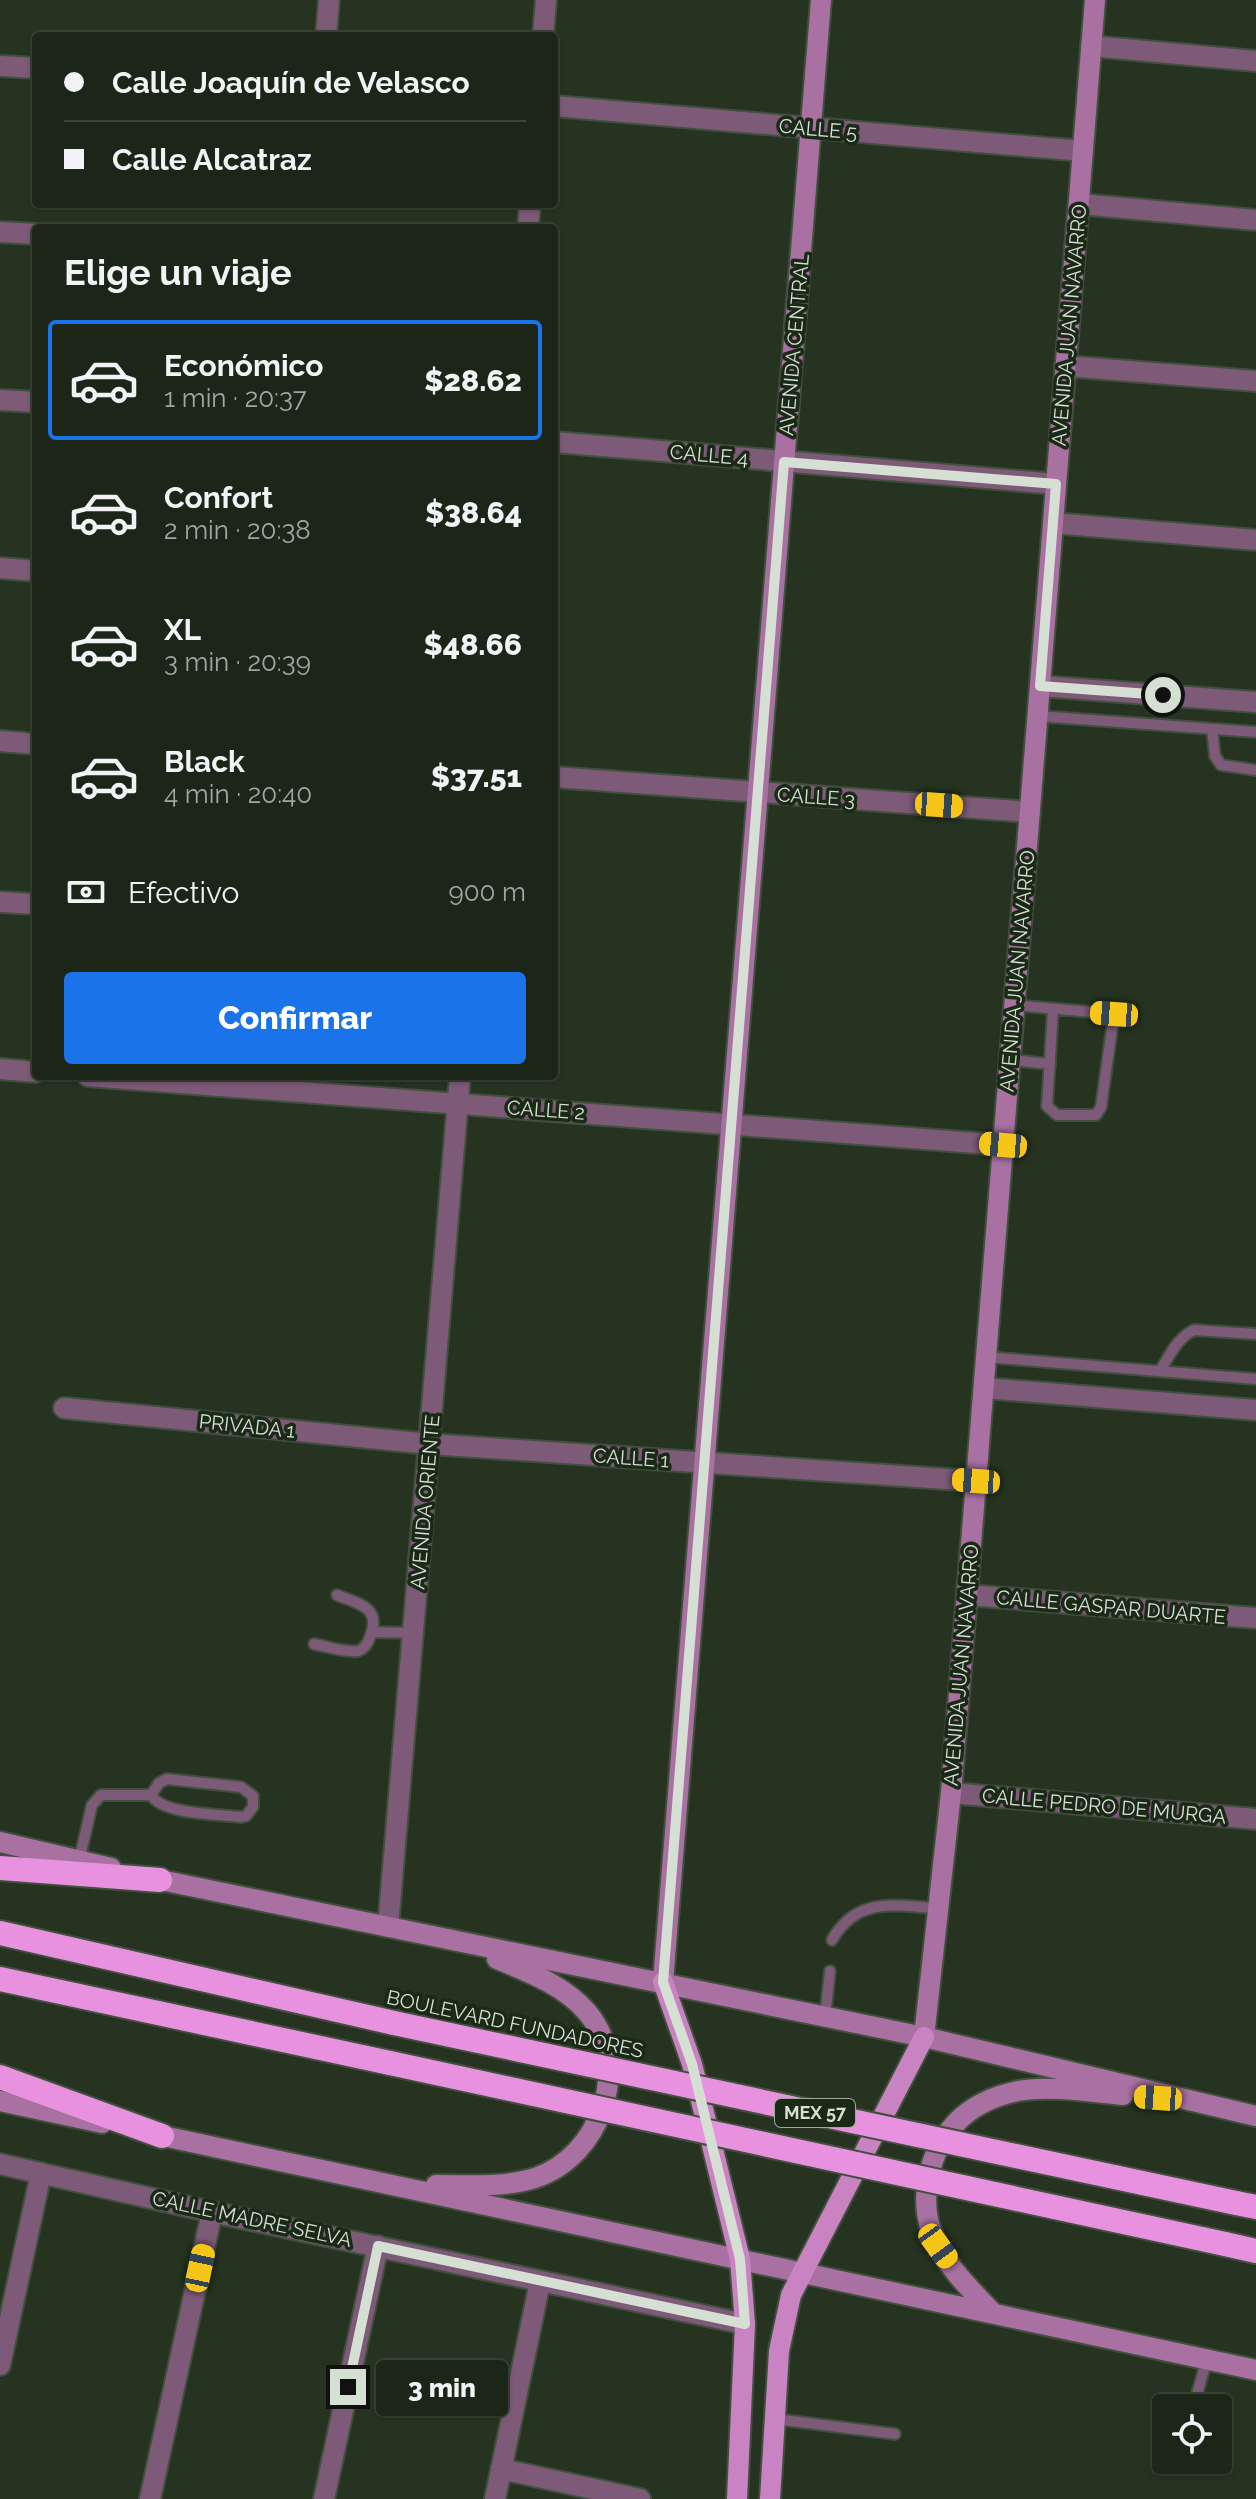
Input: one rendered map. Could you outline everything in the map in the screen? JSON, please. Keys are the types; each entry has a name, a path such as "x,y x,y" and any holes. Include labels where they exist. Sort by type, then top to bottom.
{"highway":[{"path":"0,1868 160,1880"},
{"name":"BOULEVARD FUNDADORES","path":"0,1933 394,2023 1246,2205"},
{"name":"MEX 57","path":"0,1979 1256,2251"},
{"path":"0,2077 162,2136"}],"main road":[{"name":"AVENIDA CENTRAL","path":"663,1982 821,0"},
{"name":"AVENIDA JUAN NAVARRO","path":"924,2037 951,1793 1095,0"},
{"path":"0,1842 160,1880 924,2037 1256,2116"},
{"path":"396,2185 498,2185 535,2178 567,2162 588,2138 604,2107 609,2074 604,2044 588,2012 559,1987 444,1938"},
{"path":"663,1982 692,2064 740,2259 745,2324 737,2499"},
{"path":"770,2499 779,2351 787,2311 800,2273 924,2037"},
{"path":"993,2313 965,2283 938,2246 926,2210 928,2176 943,2141 962,2117 990,2098 1022,2090 1186,2100"},
{"path":"0,2101 1256,2370"}],"street":[{"path":"326,32 329,0"},
{"path":"543,32 546,0"},
{"path":"1091,46 1256,61"},
{"path":"0,66 32,68"},
{"name":"CALLE 5","path":"558,106 1083,151"},
{"path":"1080,204 1256,220"},
{"path":"0,232 32,234"},
{"path":"1065,366 1256,381"},
{"path":"0,400 32,402"},
{"name":"CALLE 4","path":"558,442 1056,484"},
{"path":"1053,523 1256,540"},
{"path":"0,568 32,571"},
{"path":"1040,686 1256,702"},
{"path":"0,741 32,744"},
{"name":"CALLE 3","path":"558,777 1030,812"},
{"path":"0,902 32,904"},
{"path":"0,1069 32,1072"},
{"name":"CALLE 2","path":"141,1080 1003,1145"},
{"name":"AVENIDA ORIENTE","path":"388,1927 460,1080"},
{"path":"984,1388 1256,1410"},
{"name":"PRIVADA 1","path":"64,1408 430,1444"},
{"name":"CALLE 1","path":"430,1444 976,1481"},
{"name":"CALLE GASPAR DUARTE","path":"967,1595 1256,1618"},
{"name":"CALLE PEDRO DE MURGA","path":"951,1793 1256,1819"},
{"name":"CALLE MADRE SELVA","path":"0,2164 212,2212 745,2324"},
{"path":"0,2365 41,2173"},
{"path":"150,2499 212,2212"},
{"path":"324,2499 378,2246"},
{"path":"495,2499 540,2282"},
{"path":"501,2469 640,2499"}],"lane":[{"path":"1037,716 1256,732"},
{"path":"1212,729 1215,756 1221,765 1256,770"},
{"path":"1014,1005 1114,1014 1099,1112 1092,1116 1057,1115 1047,1106 1053,1009"},
{"path":"1010,1060 1050,1064"},
{"path":"1160,1371 1178,1342 1194,1330 1256,1334"},
{"path":"986,1357 1256,1379"},
{"path":"314,1644 358,1651 367,1645 374,1617 371,1611 337,1595"},
{"path":"372,1632 414,1633"},
{"path":"167,1779 241,1787 253,1796 253,1807 246,1816 241,1817 168,1808 153,1800 151,1795 159,1783 167,1779"},
{"path":"79,1861 96,1799 101,1795 151,1795"},
{"path":"832,1940 848,1918 861,1910 881,1906 938,1908"},
{"path":"825,2018 830,1971"},
{"path":"1197,2394 1207,2359"},
{"path":"775,2419 895,2434"}],"route":[{"path":"348,2387 378,2246 745,2324 740,2259 692,2064 663,1982 784,462 1056,484 1040,686 1163,695"}]}
